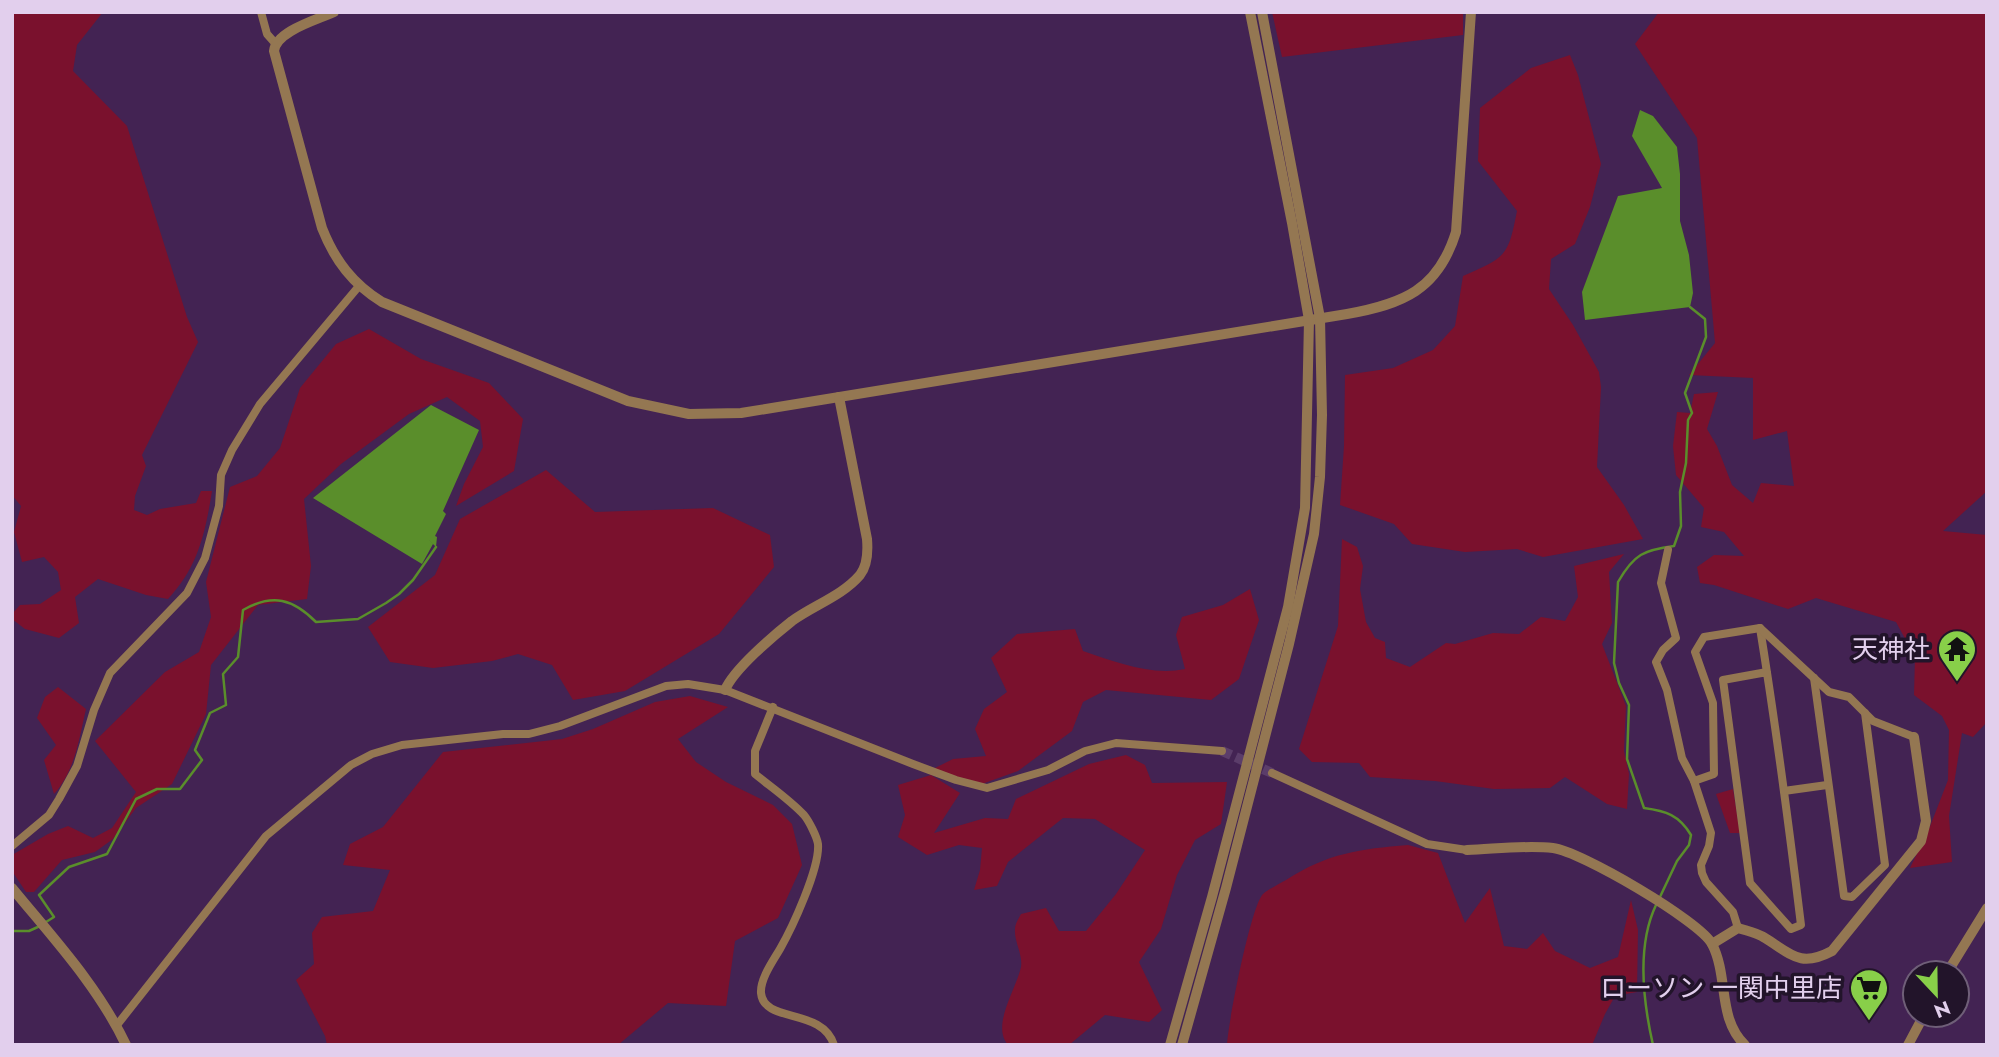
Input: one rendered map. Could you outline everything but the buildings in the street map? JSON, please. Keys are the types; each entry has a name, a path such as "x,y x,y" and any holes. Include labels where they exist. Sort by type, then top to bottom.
{"street":[{"path":"261,12 267,34 275,43 277,64 322,228 341,265 359,286 400,311 628,401 650,407 708,415 839,397 1381,308 1410,296 1433,276 1451,247 1458,209 1471,12"},
{"path":"275,43 283,35 334,12"},
{"path":"1170,1045 1288,607 1305,508 1309,320 1250,12"},
{"path":"1182,1045 1265,743 1314,534 1320,477 1320,318 1262,12"},
{"path":"12,846 49,815 59,799 77,766 94,710 110,673 187,593 205,558 219,506 221,475 232,450 260,404 359,286"},
{"path":"725,690 731,677 793,621 844,589 862,573 868,556 867,539 839,397"},
{"path":"1668,550 1662,587 1676,638 1663,650 1656,662 1667,690 1682,758 1694,781 1711,833 1701,865 1702,873 1706,882 1732,912 1738,928"},
{"path":"1694,781 1714,774 1713,703 1695,652 1696,648 1706,636 1760,628"},
{"path":"1760,628 1767,672 1784,791 1801,925 1791,929 1750,883 1723,680 1767,672"},
{"path":"1738,928 1764,937 1786,954 1800,958 1815,958 1832,951 1921,841 1926,821 1914,737 1873,720 1849,697 1829,692 1760,628"},
{"path":"1814,676 1844,896 1852,897 1885,865 1865,713"},
{"path":"117,1025 266,836 351,765 372,754 402,745 452,738 529,734 560,726 666,686 688,684 725,690 913,764 987,788 1048,770 1085,751 1116,743 1222,751"},
{"path":"773,707 755,751 755,774 806,817 818,844 813,873 789,934 766,972 761,992 766,1004 780,1013 821,1025 831,1036 834,1045"},
{"path":"1272,773 1427,844 1467,850 1553,848 1571,852 1601,866 1694,925 1712,944 1720,970 1729,1022 1736,1036 1745,1045"},
{"path":"1784,791 1827,785"},
{"path":"12,888 83,975 117,1025 126,1045"},
{"path":"1956,959 1987,908"},
{"path":"1712,944 1738,928"},
{"path":"1908,1045 1917,1029"}],"shaded area":[{"path":"12,12 103,12 77,45 73,71 127,126 187,317 198,342 142,455 146,466 135,496 134,510 147,515 160,509 196,503 201,491 212,491 199,549 187,575 168,599 146,595 98,579 75,597 79,623 59,638 25,629 12,619 12,614 20,605 40,604 61,590 58,572 44,557 22,562 14,532 21,506 12,495"},
{"path":"1272,12 1463,12 1463,35 1282,57"},
{"path":"1659,12 1987,12 1987,491 1943,531 1987,535 1987,722 1973,737 1962,733 1949,816 1952,862 1910,868 1948,780 1949,730 1942,716 1914,695 1915,657 1896,622 1816,598 1788,609 1700,583 1697,567 1714,555 1744,556 1724,532 1701,527 1704,508 1676,475 1673,446 1677,412 1690,413 1694,394 1718,392 1707,429 1717,446 1732,485 1753,503 1761,483 1794,486 1787,431 1753,440 1753,378 1689,375 1715,343 1697,138 1635,44"},
{"path":"1570,55 1578,75 1601,164 1590,207 1575,244 1551,259 1549,289 1599,372 1601,387 1597,467 1624,505 1643,539 1543,557 1517,549 1465,552 1412,544 1394,524 1340,505 1345,375 1393,368 1433,350 1455,326 1463,276 1503,254 1511,238 1517,211 1478,161 1480,108 1531,68"},
{"path":"1640,110 1653,116 1677,147 1680,221 1689,255 1693,293 1690,307 1585,320 1582,292 1618,196 1662,188 1632,136"},
{"path":"369,329 421,359 489,383 523,419 514,471 456,506 483,447 480,421 447,397 409,414 341,464 304,499 311,566 307,599 258,605 211,665 206,714 172,784 136,808 113,839 95,852 62,860 34,892 26,892 12,871 12,855 68,826 93,838 112,828 136,792 95,741 165,672 199,652 211,617 206,582 230,487 257,476 280,448 300,388 336,344"},
{"path":"431,405 479,430 443,511 446,514 435,536 436,547 433,544 422,564 313,498"},
{"path":"546,470 595,512 713,508 770,535 774,567 719,634 625,691 573,700 552,665 518,654 492,661 433,668 390,662 368,627 435,575 460,519"},
{"path":"1342,539 1357,547 1363,566 1360,589 1366,622 1375,638 1385,642 1386,658 1410,667 1446,643 1455,644 1493,633 1519,634 1541,617 1565,621 1578,597 1574,566 1624,554 1609,572 1612,623 1602,644 1626,706 1624,751 1629,774 1627,809 1607,804 1565,777 1550,788 1494,789 1435,781 1370,777 1359,763 1312,762 1299,749 1338,626"},
{"path":"1250,589 1259,620 1239,679 1211,700 1106,690 1083,702 1072,731 1018,771 979,785 933,769 953,759 986,756 975,729 984,709 1007,692 991,658 1017,634 1075,629 1083,651 1146,669 1185,669 1176,635 1182,617 1223,605"},
{"path":"58,687 86,709 72,765 54,794 44,760 56,745 37,718 45,697"},
{"path":"690,696 728,707 678,739 696,762 726,782 773,805 792,824 802,865 778,918 735,941 726,1006 668,1003 618,1045 327,1045 296,980 314,964 312,933 322,917 373,911 390,870 343,865 350,844 383,827 443,752 562,739 593,729 655,702"},
{"path":"1126,755 1145,765 1152,783 1227,782 1221,824 1195,840 1177,875 1161,929 1139,962 1162,1010 1149,1022 1105,1015 1069,1045 1008,1045 1002,1028 1006,1007 1021,967 1015,929 1021,914 1046,908 1059,931 1086,931 1116,894 1145,850 1095,819 1063,818 1008,862 997,886 974,890 980,870 982,848 959,845 927,855 898,837 905,815 898,785 931,775 960,793 934,833 985,818 1008,819 1016,799 1089,764"},
{"path":"1733,789 1740,833 1730,833 1716,794"},
{"path":"1408,845 1438,853 1465,923 1490,888 1504,946 1527,949 1543,933 1555,951 1590,968 1618,957 1631,900 1638,930 1637,992 1615,996 1592,1045 1227,1045 1252,920 1263,894 1301,871 1330,858 1375,848"}],"waterway":[{"path":"1659,899 1677,861 1689,845 1691,835 1682,823 1671,815 1644,808 1627,759 1629,705 1614,663 1618,582 1629,565 1641,555 1655,549 1674,546 1681,526 1680,492 1686,463 1688,420 1692,413 1685,393 1706,337 1705,319 1690,307"},
{"path":"46,922 54,917 39,895 69,867 107,854 136,799 157,789 180,789 202,760 195,750 210,713 226,705 223,674 238,657 243,610 273,600 299,608 316,622 358,619 399,594 413,580 436,547"},
{"path":"1653,1045 1643,974 1646,938 1656,905"},
{"path":"12,931 29,931 40,926"}],"tunnel":[{"path":"1222,751 1272,773"}],"place":[{"name":"天神社","path":"1957,683"},
{"name":"ローソン 一関中里店","path":"1869,1022"}]}
